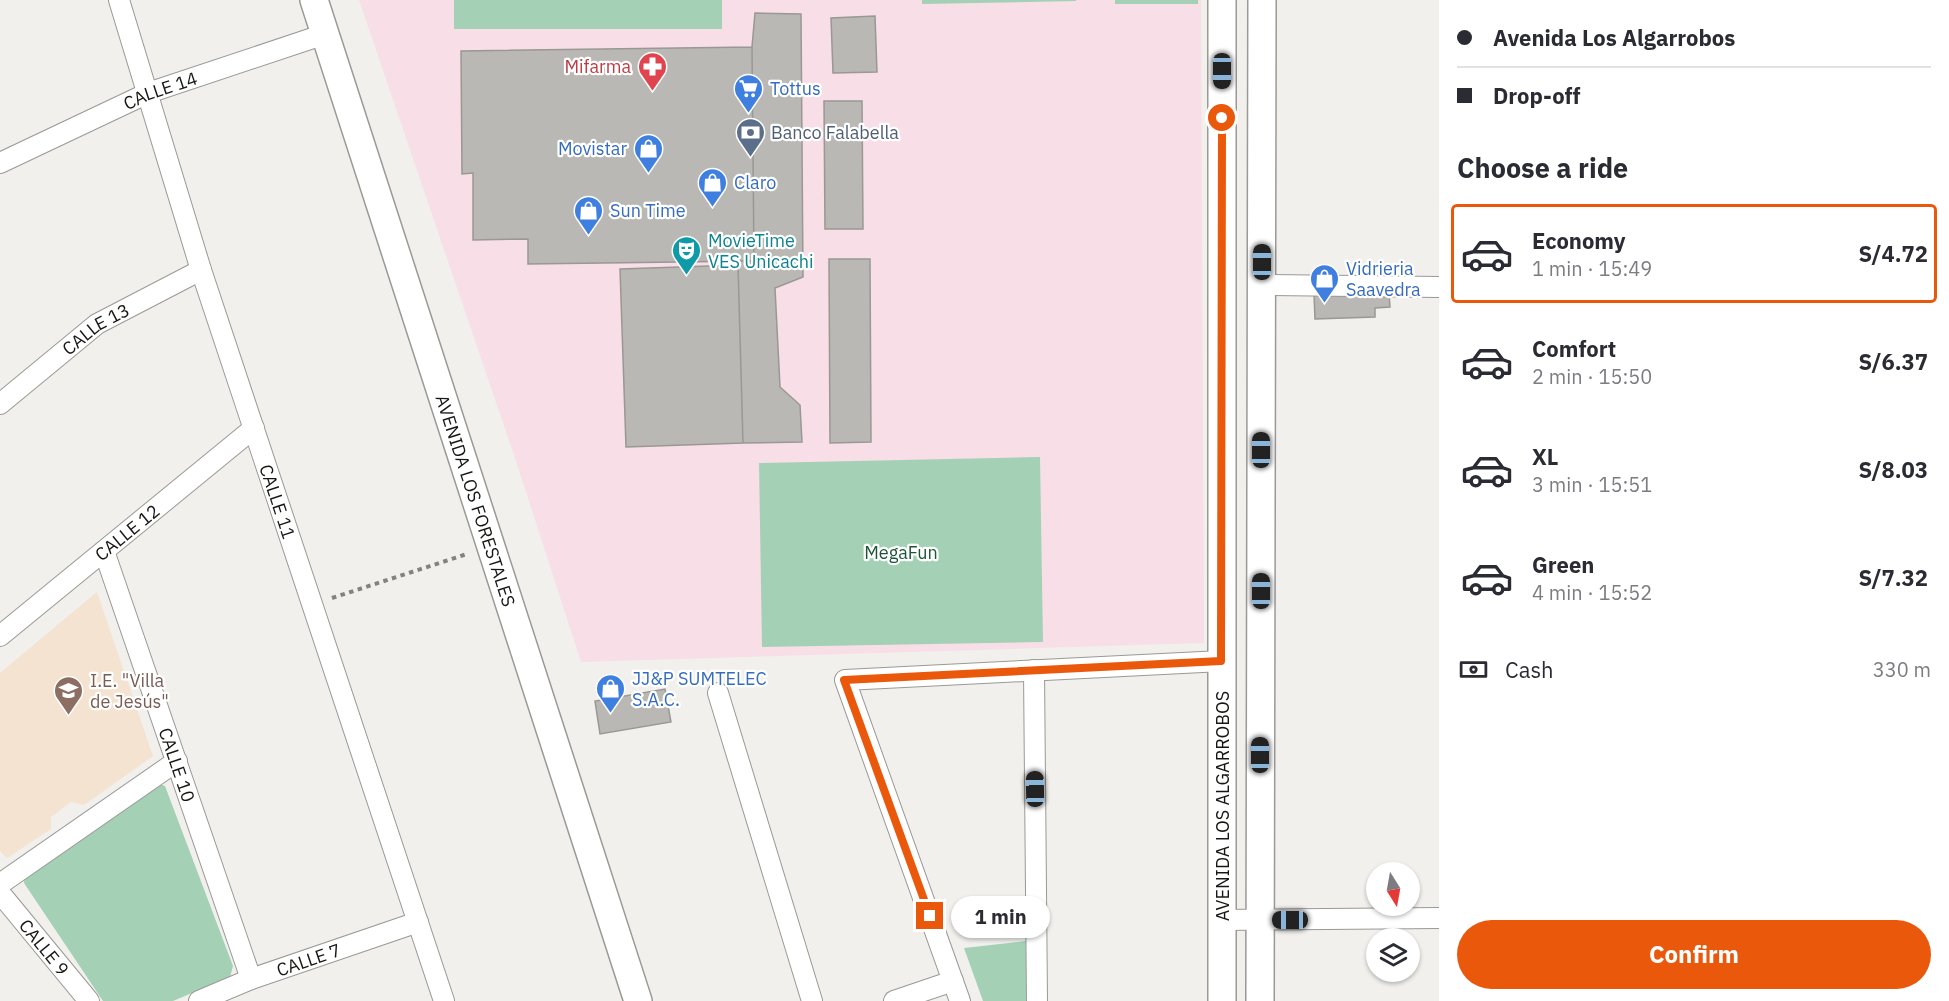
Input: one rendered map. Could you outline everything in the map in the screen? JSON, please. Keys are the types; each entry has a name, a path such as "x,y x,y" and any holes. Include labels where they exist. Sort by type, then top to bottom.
{"street":[{"name":"CALLE 11","path":"119,0 201,270 444,1001"},
{"name":"AVENIDA LOS FORESTALES","path":"314,0 638,1001"},
{"name":"AVENIDA LOS ALGARROBOS","path":"1222,0 1222,1001"},
{"path":"1260,1001 1262,0"},
{"name":"CALLE 14","path":"0,163 148,93 325,34"},
{"name":"CALLE 13","path":"0,404 97,324 201,270"},
{"path":"1262,285 1439,287"},
{"name":"CALLE 12","path":"0,636 254,428"},
{"name":"CALLE 10","path":"104,551 251,979"},
{"path":"960,1001 844,680 1221,661"},
{"path":"1034,670 1037,1001"},
{"path":"718,693 812,1001"},
{"path":"0,884 177,761"},
{"name":"CALLE 9","path":"0,893 89,1001"},
{"path":"1222,920 1439,918"},
{"name":"CALLE 7","path":"199,1001 251,979 418,922"},
{"path":"894,1001 953,981"}],"path":[{"path":"313,604 491,547"}],"shaded area":[{"path":"359,0 1201,0 1204,643 581,662 516,461"},
{"name":"I.E. \"Villa de Jesús\"","path":"97,592 153,756 84,805 71,802 51,817 51,829 7,858 0,851 0,673"}],"green space":[{"path":"454,0 722,0 722,29 454,29"},
{"path":"922,0 1076,0 1076,1 922,4"},
{"path":"1115,0 1198,0 1198,4 1115,4"},
{"name":"MegaFun","path":"1040,457 1043,642 762,647 759,463"},
{"path":"157,783 165,786 233,966 230,977 173,1001 103,1001 24,883 25,874"},
{"path":"1026,941 1026,1001 983,1001 964,948"}],"building":[{"path":"755,13 801,14 803,277 775,288 780,387 800,405 802,442 743,443 738,261 754,261 752,47"},
{"path":"875,16 877,72 833,73 831,18"},
{"path":"752,47 754,261 528,264 528,239 473,240 473,173 462,174 461,51"},
{"path":"824,101 862,101 863,229 825,229"},
{"path":"829,259 870,259 871,442 830,443"},
{"path":"738,265 743,443 626,447 620,269"},
{"path":"1389,293 1390,307 1375,308 1375,317 1315,319 1314,294"},
{"path":"665,689 671,722 600,734 595,701"}],"place":[{"name":"Mifarma","path":"652,92"},
{"name":"Tottus","path":"749,114"},
{"name":"Banco Falabella","path":"750,158"},
{"name":"Movistar","path":"648,174"},
{"name":"Claro","path":"713,208"},
{"name":"Sun Time","path":"589,236"},
{"name":"MovieTime VES Unicachi","path":"687,276"},
{"name":"Vidrieria Saavedra","path":"1325,304"},
{"name":"JJ&P SUMTELEC S.A.C.","path":"611,714"},
{"name":"I.E. \"Villa de Jesús\"","path":"69,716"}],"route":[{"path":"930,916 844,680 1221,661 1222,118"}]}
